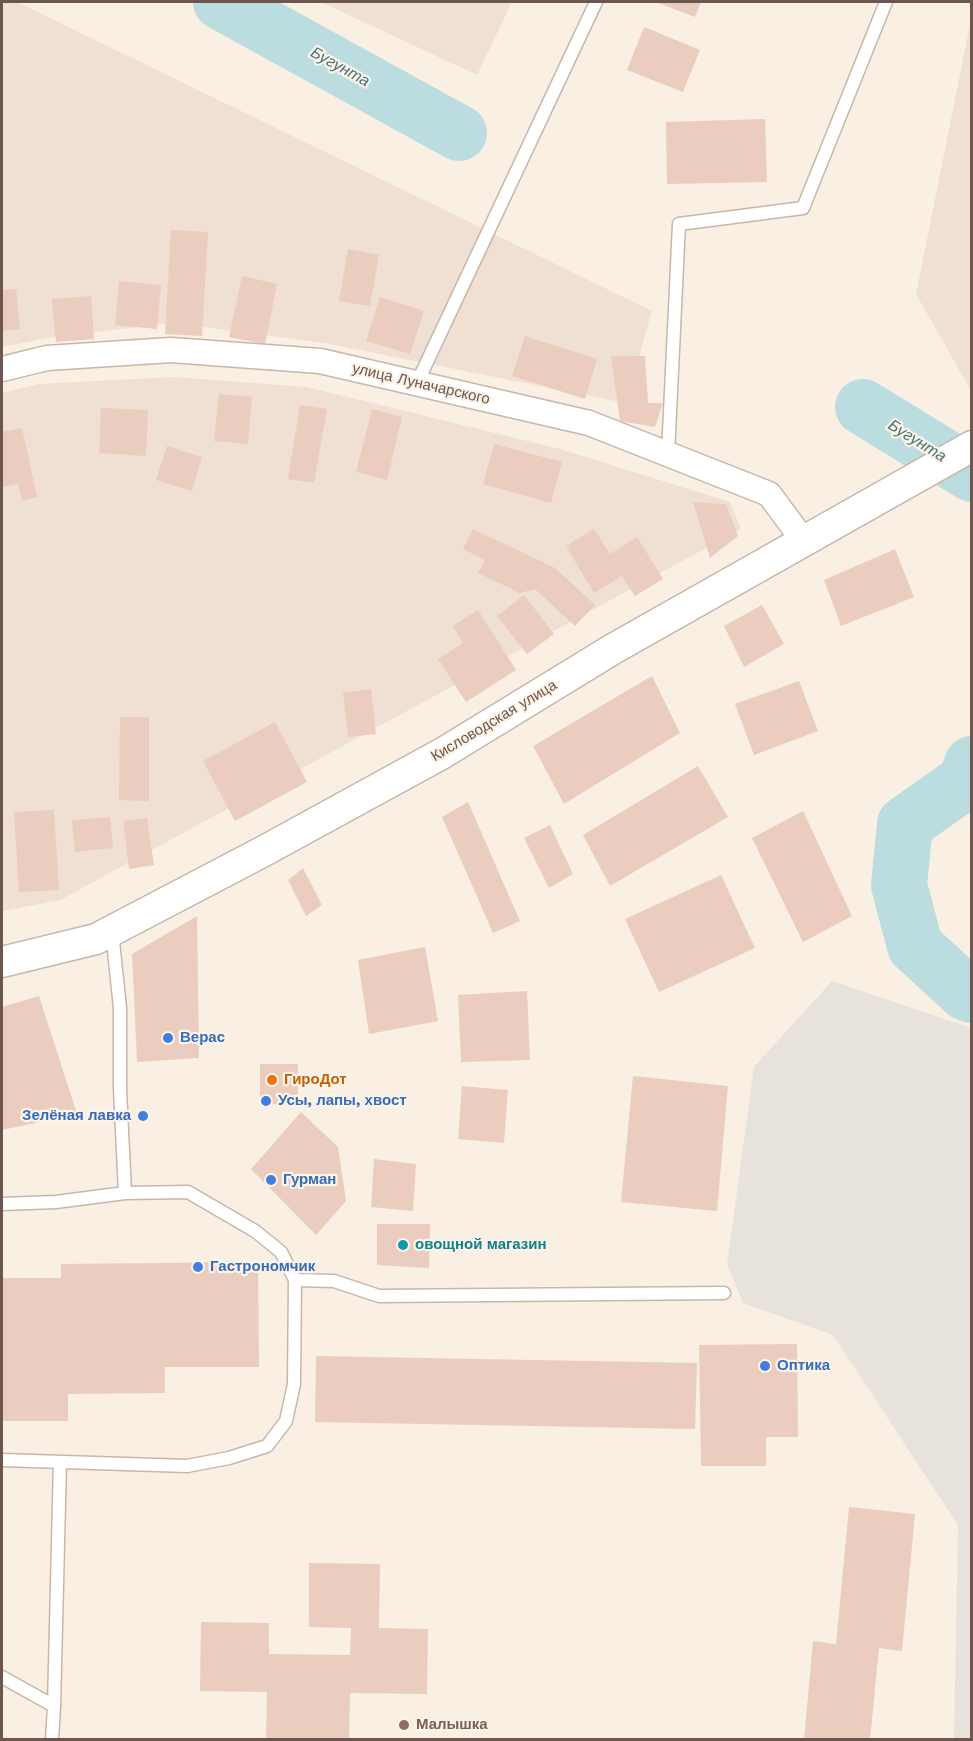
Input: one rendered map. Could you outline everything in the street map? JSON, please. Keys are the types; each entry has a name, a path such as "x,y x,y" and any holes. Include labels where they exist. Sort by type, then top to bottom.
{"street":[{"name":"улица Луначарского","path":"2,369 47,358 171,351 320,361 589,423 769,494 803,540"},
{"name":"Кисловодская улица","path":"2,962 96,939 264,850 443,753 613,649 972,446"}],"lane":[{"path":"417,383 596,2"},
{"path":"668,454 679,224 803,208 886,2"},
{"path":"112,929 120,1008 120,1089 125,1193"},
{"path":"2,1204 56,1202 125,1193 188,1192 255,1231 281,1252 295,1280 294,1384 286,1421 267,1446 229,1458 187,1466 2,1460"},
{"path":"295,1280 334,1281 379,1296 724,1293"},
{"path":"52,1740 60,1462"},
{"path":"2,1677 54,1706"}],"shaded area":[{"path":"2,2 17,2 652,311 625,403 325,343 173,323 53,337 2,347"},
{"path":"321,2 512,2 477,75"},
{"path":"971,19 972,389 970,389 916,294"},
{"path":"173,377 307,387 560,449 730,502 741,529 60,900 2,911 2,393 39,384"},
{"path":"832,981 971,1028 971,1739 954,1739 958,1525 833,1335 743,1303 727,1264 754,1067"}],"building":[{"path":"656,2 701,2 695,17"},
{"path":"644,27 700,50 683,92 627,70"},
{"path":"765,119 767,182 667,184 666,122"},
{"path":"171,230 208,232 202,336 165,334"},
{"path":"348,249 379,255 370,306 339,301"},
{"path":"242,276 277,284 265,344 229,337"},
{"path":"119,281 161,285 157,329 115,325"},
{"path":"16,289 20,329 2,331 2,290"},
{"path":"91,296 94,339 56,342 52,299"},
{"path":"380,297 424,311 410,354 366,341"},
{"path":"525,336 597,359 585,399 512,376"},
{"path":"611,356 645,356 648,403 663,403 655,427 620,421"},
{"path":"219,394 252,397 248,444 214,441"},
{"path":"300,405 327,409 314,483 288,479"},
{"path":"101,408 148,410 146,456 99,453"},
{"path":"372,409 402,417 387,480 356,472"},
{"path":"22,428 37,497 22,501 18,484 2,487 2,432"},
{"path":"494,444 562,462 551,503 483,484"},
{"path":"167,446 202,457 192,491 156,480"},
{"path":"693,502 726,504 738,536 710,558"},
{"path":"473,529 555,568 595,605 575,626 535,589 520,593 478,573 485,560 463,549"},
{"path":"594,529 610,554 637,537 663,579 635,596 622,576 594,593 566,546"},
{"path":"895,549 914,597 841,626 824,580"},
{"path":"524,595 554,634 527,654 497,616"},
{"path":"762,605 784,644 744,667 724,626"},
{"path":"478,610 516,670 466,702 438,659 463,643 453,626"},
{"path":"652,676 680,733 564,804 533,746"},
{"path":"799,681 818,731 754,755 735,704"},
{"path":"371,689 376,734 348,737 343,693"},
{"path":"120,717 149,717 149,801 119,800"},
{"path":"275,722 307,782 235,821 203,761"},
{"path":"698,766 728,817 610,886 583,835"},
{"path":"468,802 520,921 493,933 442,817"},
{"path":"54,810 59,890 19,892 14,812"},
{"path":"803,811 852,916 803,942 752,838"},
{"path":"110,817 113,848 75,852 72,820"},
{"path":"147,818 154,865 129,869 123,821"},
{"path":"550,825 573,874 549,888 524,838"},
{"path":"303,868 322,905 306,916 288,880"},
{"path":"721,875 755,948 659,992 625,919"},
{"path":"197,916 199,1058 137,1062 132,954"},
{"path":"425,947 438,1021 369,1034 358,960"},
{"path":"527,991 530,1060 461,1062 458,995"},
{"path":"39,996 77,1114 2,1130 2,1007"},
{"path":"260,1064 298,1064 298,1105 260,1104"},
{"path":"633,1076 728,1086 717,1211 621,1202"},
{"path":"462,1086 508,1090 504,1143 458,1139"},
{"path":"301,1112 338,1147 346,1201 316,1235 251,1169"},
{"path":"374,1159 416,1164 413,1211 371,1207"},
{"name":"овощной магазин","path":"377,1224 430,1224 429,1268 377,1265"},
{"path":"258,1262 259,1367 165,1367 165,1393 68,1394 68,1421 2,1421 2,1278 61,1278 61,1264"},
{"path":"797,1344 798,1437 766,1437 766,1466 701,1466 699,1345"},
{"path":"316,1356 697,1363 695,1429 315,1422"},
{"path":"849,1507 915,1514 902,1651 879,1648 870,1740 804,1740 813,1641 836,1644"},
{"path":"309,1563 380,1564 379,1628 428,1629 427,1694 350,1693 349,1740 266,1740 267,1692 200,1691 201,1622 269,1623 269,1654 350,1655 351,1628 309,1627"}],"waterway":[{"name":"Бугунта","path":"221,2 459,133"},
{"name":"Бугунта","path":"863,407 972,474"},
{"name":"Бугунта","path":"972,764 966,781 905,824 899,885 915,946 966,993 972,995"}],"place":[{"name":"Верас","path":"168,1038"},
{"name":"ГироДот","path":"272,1080"},
{"name":"Усы, лапы, хвост","path":"266,1101"},
{"name":"Зелёная лавка","path":"143,1116"},
{"name":"Гурман","path":"271,1180"},
{"name":"овощной магазин","path":"403,1245"},
{"name":"Гастрономчик","path":"198,1267"},
{"name":"Оптика","path":"765,1366"},
{"name":"Малышка","path":"404,1725"}]}
